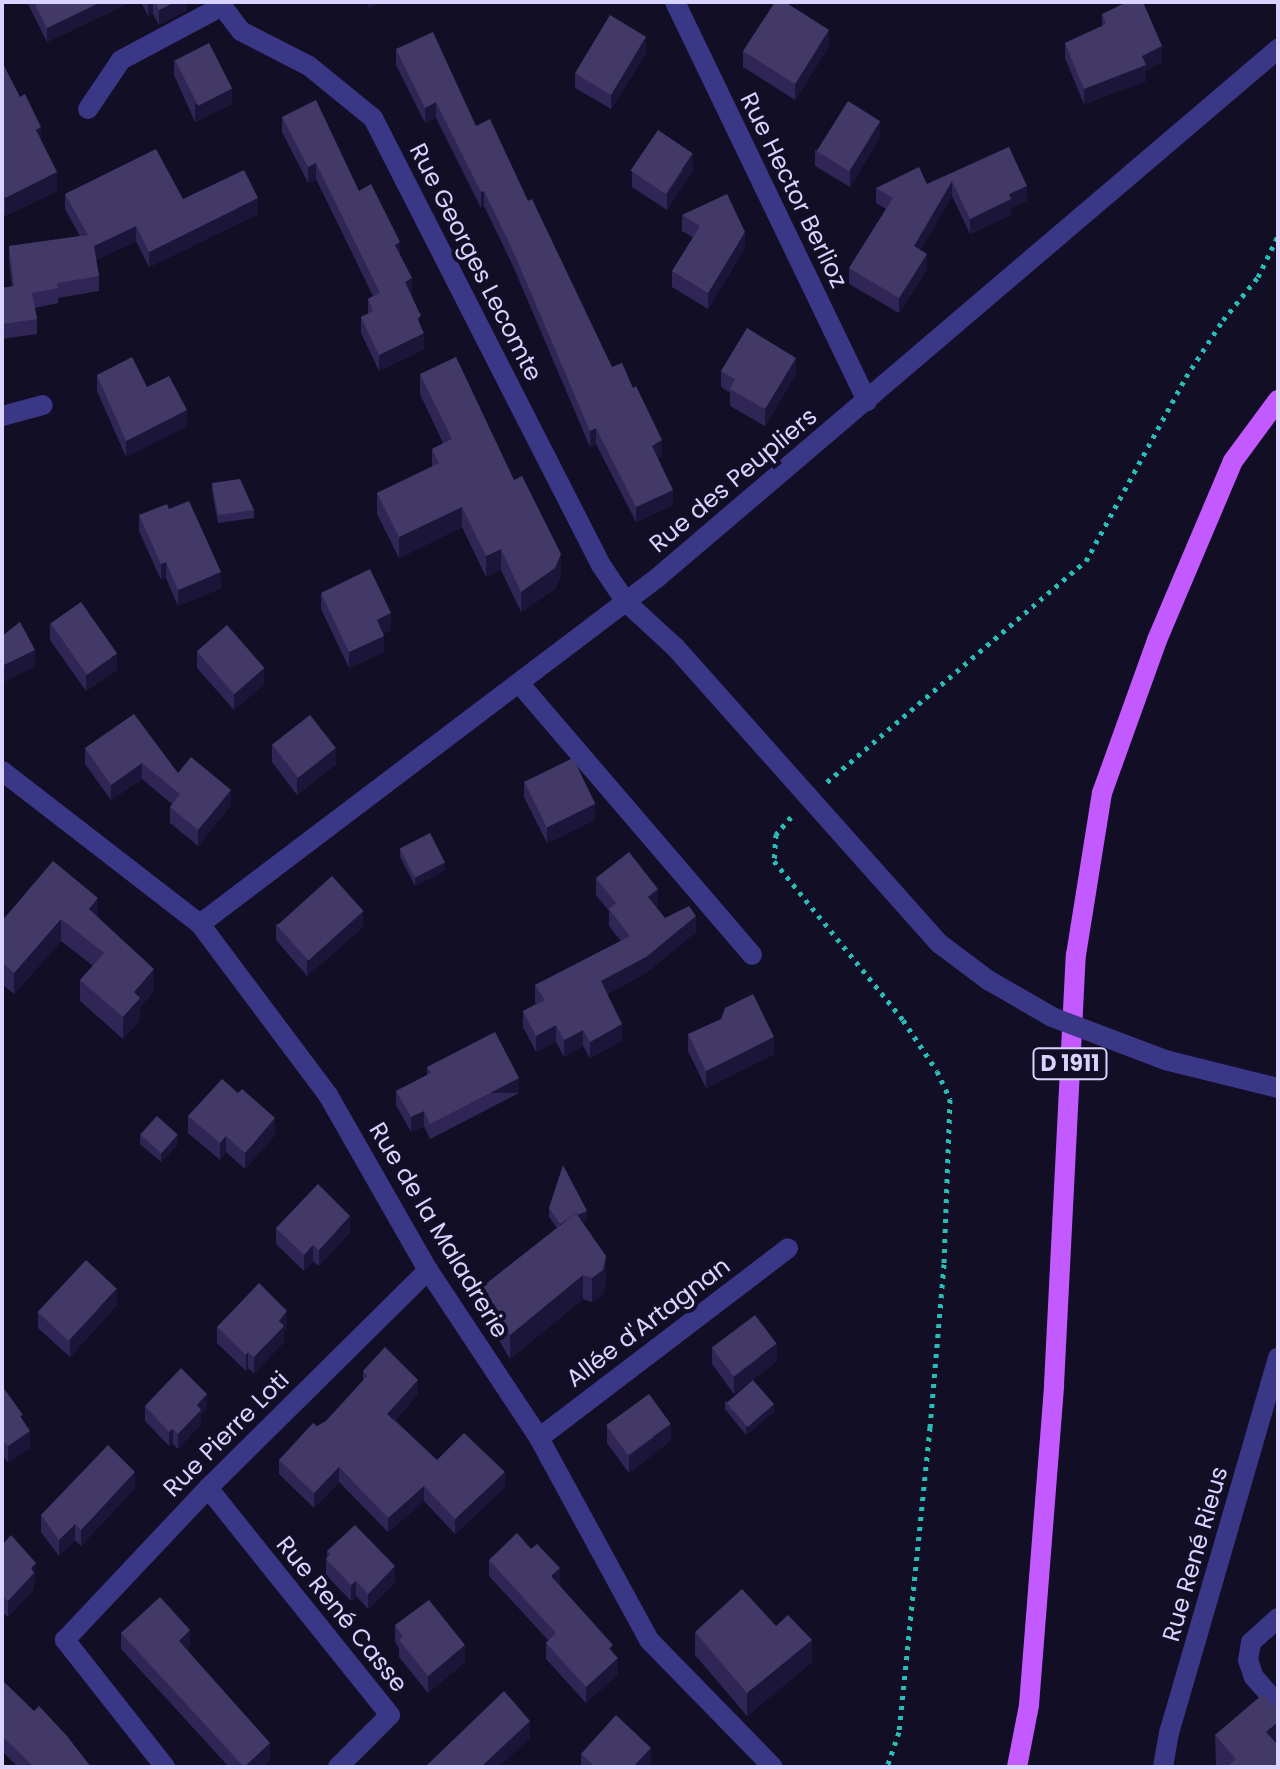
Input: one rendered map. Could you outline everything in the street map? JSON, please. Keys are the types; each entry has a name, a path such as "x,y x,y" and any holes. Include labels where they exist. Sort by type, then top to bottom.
{"main road":[{"name":"D 1911","path":"1017,1767 1029,1705 1054,1385 1076,955 1102,793 1157,640 1233,461 1278,400"}],"street":[{"name":"Rue Hector Berlioz","path":"675,2 867,401"},
{"path":"88,109 121,60 220,4"},
{"name":"Rue Georges Lecomte","path":"220,4 241,31 309,66 373,118 601,565 626,602 675,647 940,944 988,980 1052,1017 1165,1060 1278,1088"},
{"name":"Rue des Peupliers","path":"200,924 626,602 867,401 1278,49"},
{"path":"2,416 43,405"},
{"path":"519,683 752,955"},
{"name":"Rue de la Maladrerie","path":"2,771 200,924 328,1095 428,1270 539,1438 649,1640 773,1767"},
{"name":"Allée d'Artagnan","path":"539,1438 788,1248"},
{"name":"Rue Pierre Loti","path":"165,1767 65,1640 208,1488 428,1270"},
{"name":"Rue René Rieus","path":"1163,1767 1169,1733 1273,1401 1278,1357"},
{"name":"Rue René Casse","path":"208,1488 390,1715 338,1767"},
{"path":"1278,1618 1251,1642 1248,1660 1254,1677 1278,1705"}],"building":[{"path":"34,2 101,2 47,28"},
{"path":"155,2 175,2 159,10"},
{"path":"775,2 785,2 829,30 795,84 743,51"},
{"path":"1127,2 1143,2 1162,46 1142,56 1146,65 1084,89 1065,43 1106,24 1102,14"},
{"path":"610,15 646,37 611,95 575,73"},
{"path":"433,32 476,126 490,119 612,367 622,363 633,388 636,386 662,440 652,446 673,490 636,507 596,428 590,431 484,191 481,192 436,102 425,108 396,49"},
{"path":"209,43 232,88 198,106 175,60"},
{"path":"2,62 20,97 25,94 41,127 36,130 57,172 5,198 2,191"},
{"path":"316,100 359,191 371,184 400,242 395,245 412,278 405,282 421,316 417,319 424,333 379,355 361,317 373,311 368,299 380,293 316,163 308,167 282,117"},
{"path":"848,101 880,121 849,171 817,151"},
{"path":"658,130 693,153 665,194 631,171"},
{"path":"1009,147 1027,186 1009,194 1011,199 970,219 952,181 914,246 927,254 899,298 849,268 893,198 876,188 919,167 927,184"},
{"path":"156,149 183,199 244,170 258,198 149,252 136,226 94,246 99,276 57,283 58,288 32,293 37,319 2,324 2,288 14,286 9,246 88,235 65,194"},
{"path":"727,194 745,232 708,293 672,271 700,226 682,215"},
{"path":"747,328 796,358 765,409 730,389 735,379 721,371"},
{"path":"132,357 147,387 169,376 187,410 126,441 97,375"},
{"path":"456,357 514,480 522,476 561,554 555,568 521,592 501,549 486,556 462,507 399,537 377,493 439,463 432,449 452,439 420,374"},
{"path":"240,479 254,510 218,515 212,483"},
{"path":"189,501 221,572 178,590 166,562 161,564 139,515 167,504 169,509"},
{"path":"370,569 391,613 377,620 384,636 349,652 321,593"},
{"path":"81,602 117,654 87,675 51,623"},
{"path":"20,622 35,650 2,666 2,636"},
{"path":"227,625 264,668 234,694 197,651"},
{"path":"134,714 178,773 191,757 231,790 198,830 170,807 180,794 142,763 111,785 85,748"},
{"path":"310,715 336,748 298,778 272,745"},
{"path":"573,758 595,804 547,828 524,782"},
{"path":"430,833 445,862 415,878 400,848"},
{"path":"629,852 658,889 648,897 665,918 689,906 696,916 646,957 601,981 622,1024 590,1042 583,1030 564,1040 556,1025 536,1036 523,1011 545,1000 535,985 630,936 609,909 616,903 596,878"},
{"path":"53,861 98,898 89,909 154,969 134,992 140,998 123,1017 80,980 104,953 61,919 14,973 2,962 2,921"},
{"path":"332,876 363,911 308,960 277,926"},
{"path":"753,994 774,1037 706,1071 688,1034 721,1019 725,1008"},
{"path":"495,1032 519,1078 430,1124 424,1111 411,1117 396,1091 431,1073 427,1067"},
{"path":"222,1079 238,1093 242,1089 275,1118 245,1153 226,1136 220,1143 188,1116"},
{"path":"157,1116 178,1135 161,1153 140,1135"},
{"path":"563,1165 587,1211 576,1213 560,1224 549,1208"},
{"path":"318,1184 350,1216 319,1250 313,1245 304,1255 276,1228"},
{"path":"576,1213 606,1256 603,1270 592,1278 583,1275 510,1335 482,1287"},
{"path":"86,1260 117,1289 68,1341 38,1312"},
{"path":"259,1283 287,1311 279,1321 284,1326 254,1357 248,1352 246,1355 217,1327"},
{"path":"755,1315 777,1344 734,1376 712,1347"},
{"path":"385,1347 418,1380 387,1414 437,1460 464,1433 505,1472 455,1519 424,1486 388,1518 339,1467 314,1493 279,1460 313,1423 317,1426 326,1421 367,1376 363,1371"},
{"path":"181,1368 207,1394 197,1405 201,1410 178,1434 173,1429 169,1432 145,1406"},
{"path":"753,1380 774,1404 748,1427 727,1403"},
{"path":"2,1386 23,1415 20,1416 30,1431 8,1446 2,1443"},
{"path":"649,1394 671,1424 628,1455 606,1425"},
{"path":"108,1445 135,1472 81,1530 75,1524 59,1540 41,1515"},
{"path":"355,1525 395,1566 368,1594 356,1581 351,1585 326,1559 331,1554 327,1551"},
{"path":"517,1533 531,1549 537,1544 560,1568 551,1576 613,1645 609,1649 618,1658 586,1687 546,1643 556,1633 489,1560"},
{"path":"11,1535 36,1563 31,1568 34,1573 8,1601 2,1598 2,1545"},
{"path":"742,1589 776,1626 788,1615 812,1640 747,1693 695,1632"},
{"path":"160,1597 190,1630 179,1641 270,1743 244,1767 121,1633"},
{"path":"429,1600 465,1645 428,1676 399,1640 403,1637 395,1625"},
{"path":"2,1680 34,1711 39,1706 91,1767 34,1767 2,1736"},
{"path":"504,1691 530,1721 481,1767 425,1767"},
{"path":"1263,1694 1278,1711 1278,1722 1266,1732 1278,1745 1278,1767 1227,1767 1236,1759 1215,1735"},
{"path":"616,1715 651,1748 633,1767 589,1767 592,1764 581,1754"}]}
